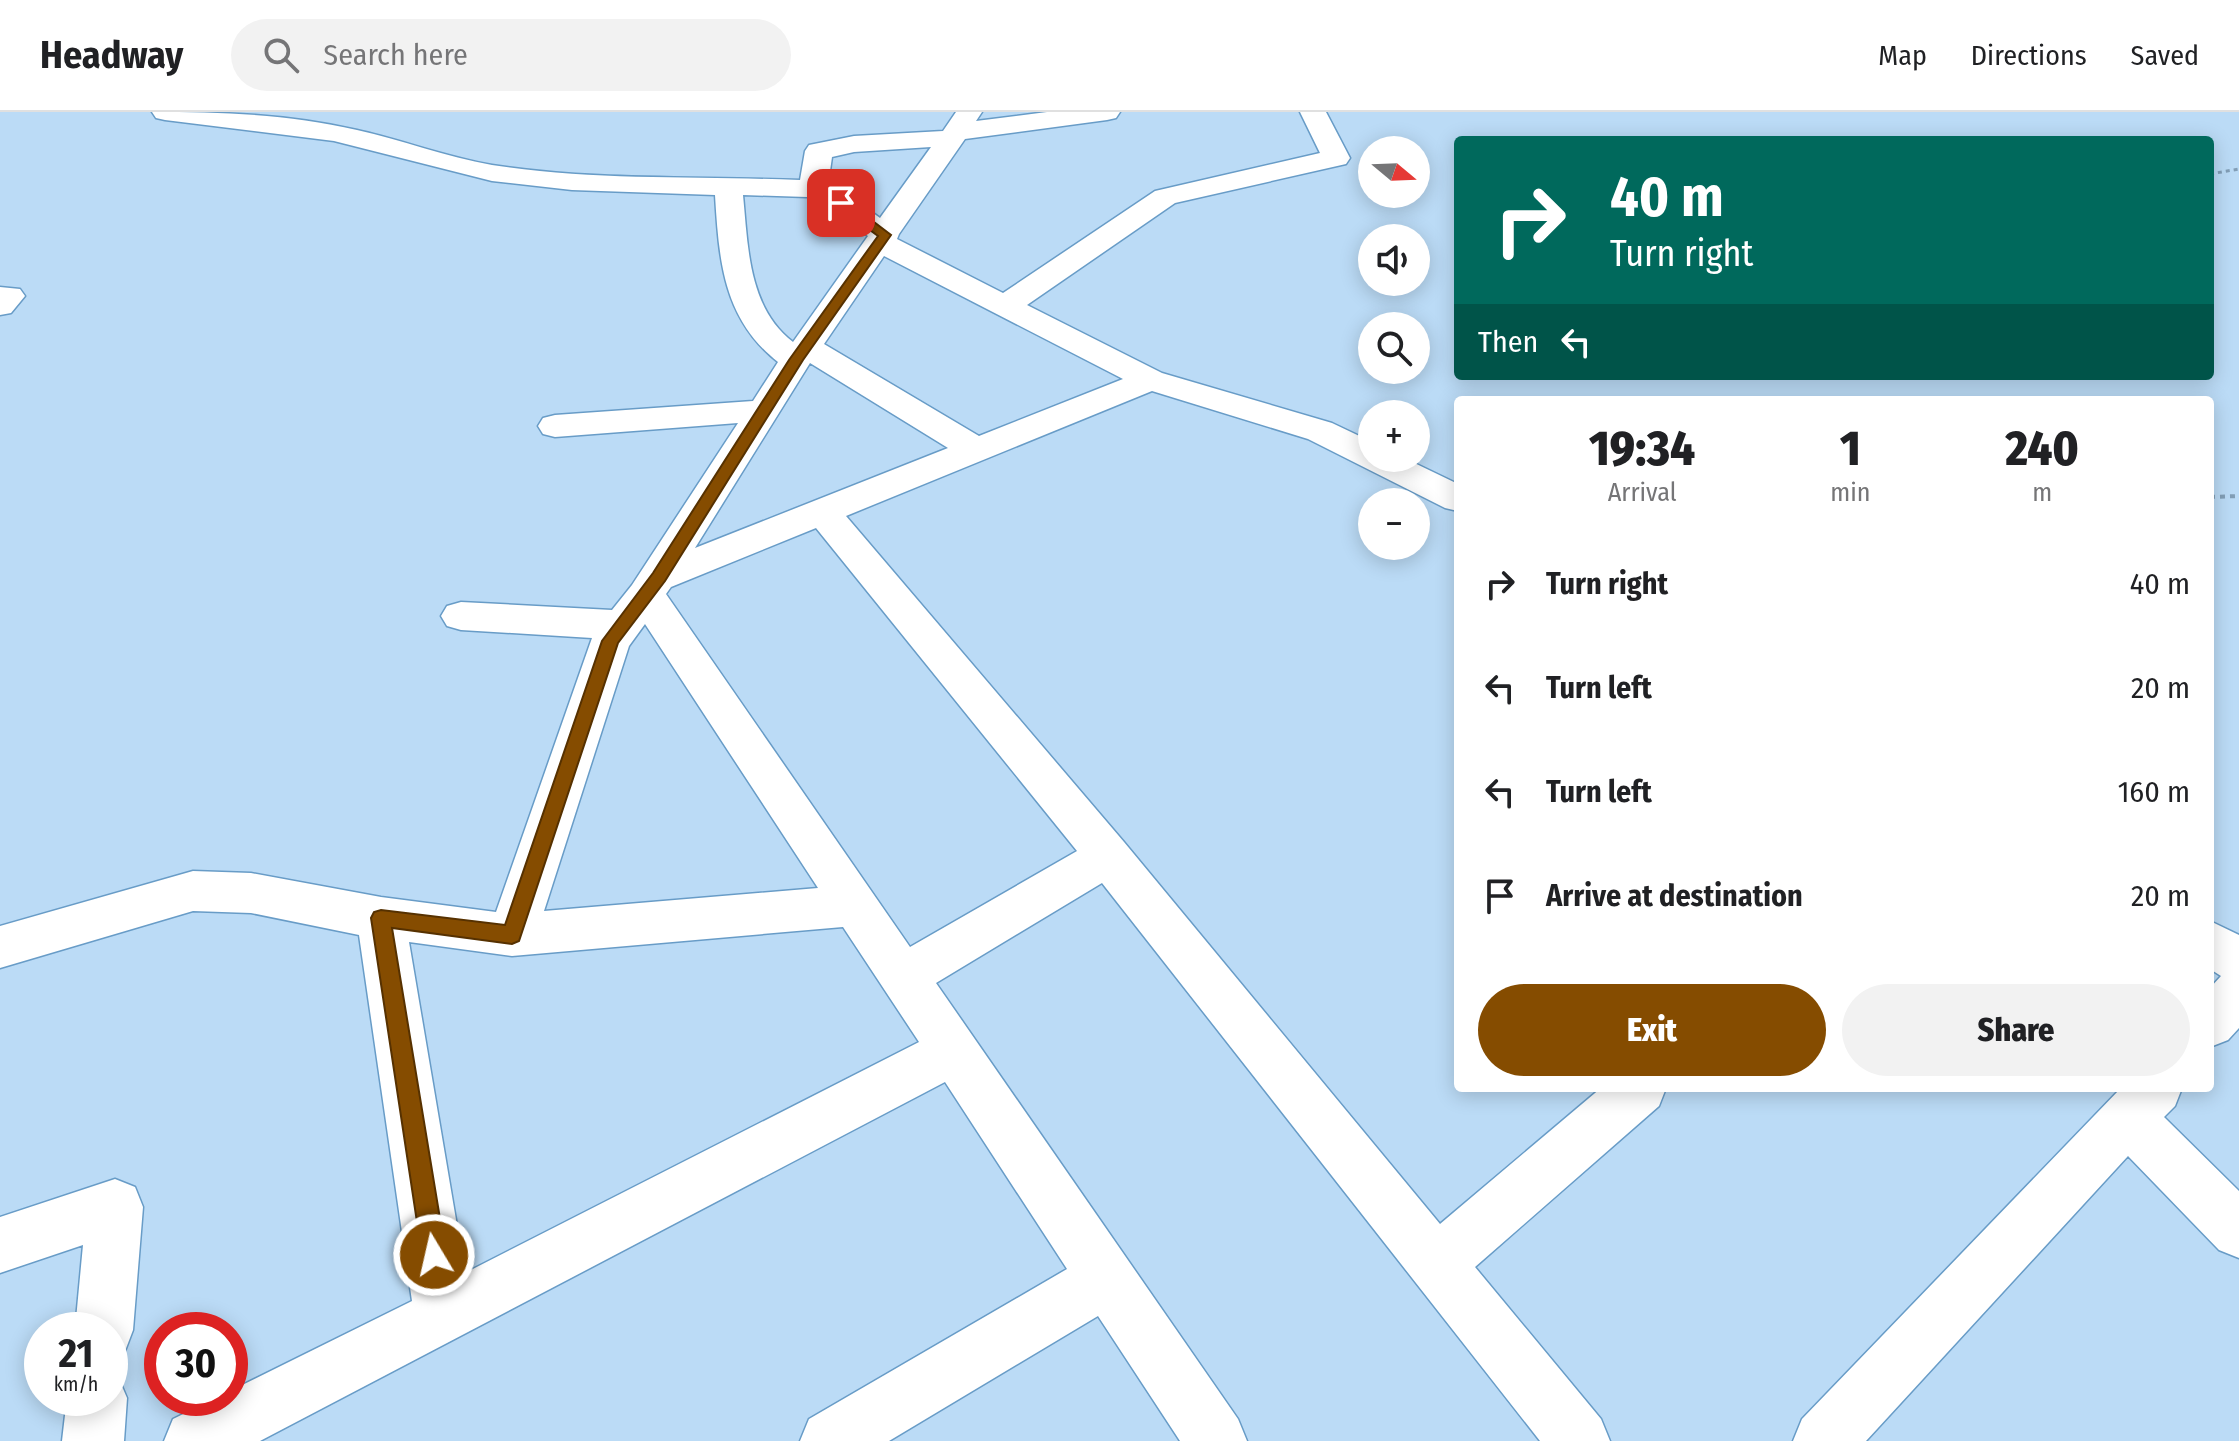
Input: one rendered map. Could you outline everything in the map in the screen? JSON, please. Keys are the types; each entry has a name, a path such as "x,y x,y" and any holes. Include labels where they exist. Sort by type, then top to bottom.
{"street":[{"path":"165,112 266,123 357,138 437,162 492,173 544,179 813,189 841,203 882,239 1150,380 1320,431 1358,449"},
{"path":"813,189 819,151 959,127 1107,112"},
{"path":"1005,306 1165,197 1336,158 1313,112"},
{"path":"512,935 610,641 643,599 801,353 959,127"},
{"path":"728,186 743,302 773,345 801,353 975,449"},
{"path":"0,296 9,296 0,306"},
{"path":"461,616 643,599 822,511 1150,380"},
{"path":"555,426 763,411"},
{"path":"1404,472 1454,497"},
{"path":"822,511 1108,856 1579,1441"},
{"path":"643,599 1216,1441"},
{"path":"902,977 1108,856"},
{"path":"0,947 193,891 251,893 381,918 512,935 853,906"},
{"path":"381,918 443,1316"},
{"path":"2214,945 2239,961"},
{"path":"2214,1019 2239,991"},
{"path":"195,1441 953,1051"},
{"path":"1435,1265 1635,1092"},
{"path":"1824,1441 2142,1104 2239,1230"},
{"path":"0,1245 115,1207 106,1312"},
{"path":"831,1441 1106,1279"},
{"path":"93,1441 95,1416"}],"path":[{"path":"2214,173 2239,169"},
{"path":"2214,497 2239,496"}],"route":[{"path":"434,1255 381,918 512,935 610,641 659,577 796,360 885,235 841,203"}]}
